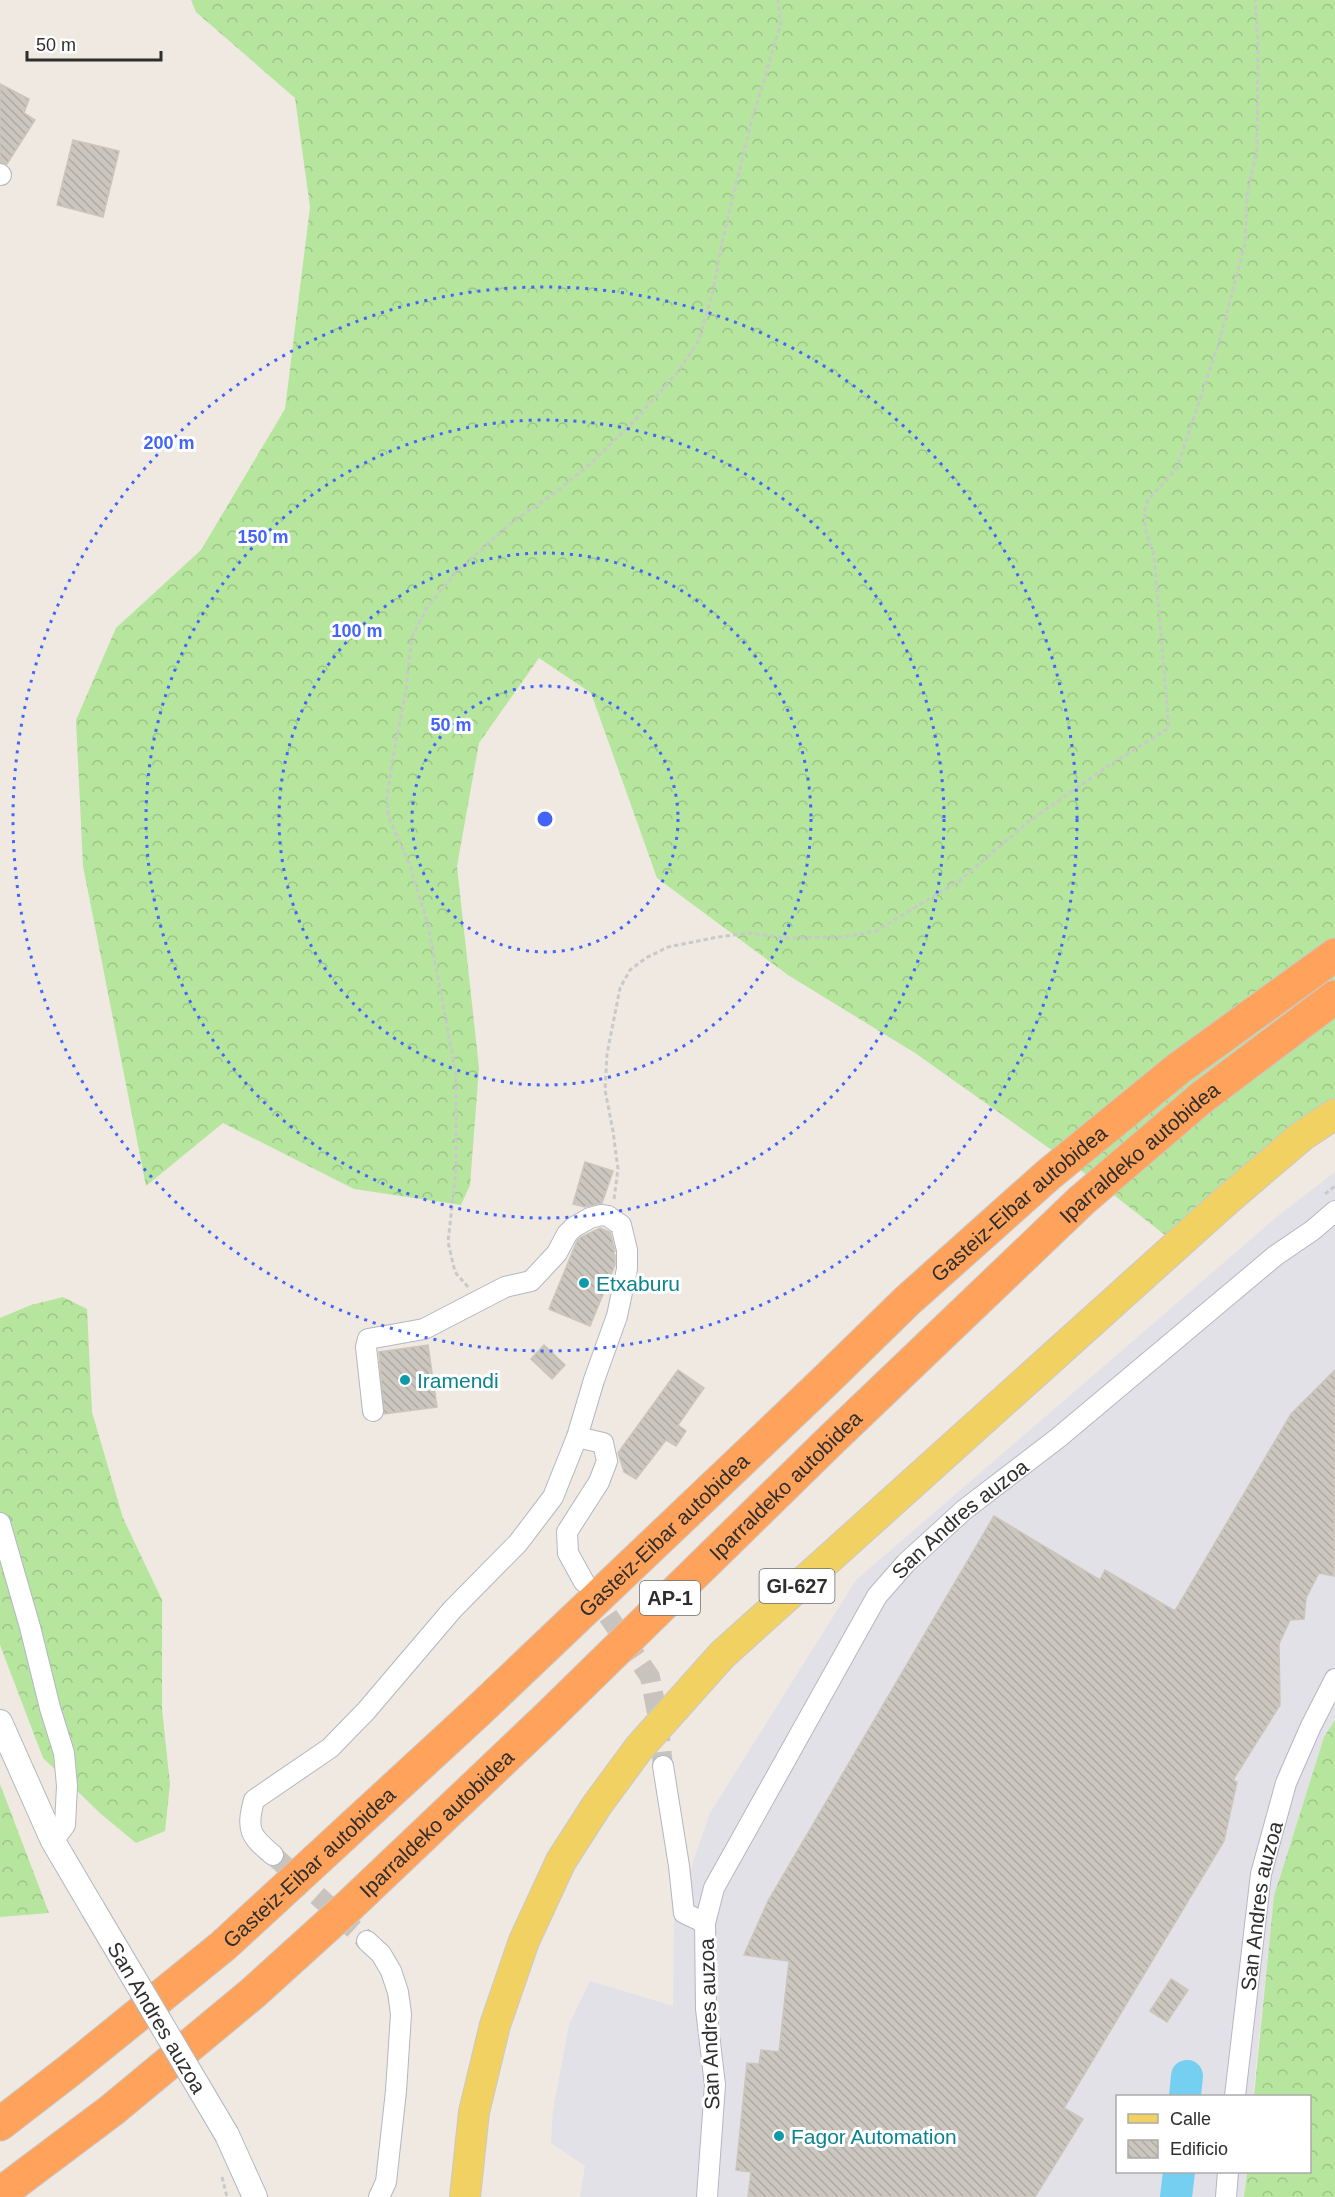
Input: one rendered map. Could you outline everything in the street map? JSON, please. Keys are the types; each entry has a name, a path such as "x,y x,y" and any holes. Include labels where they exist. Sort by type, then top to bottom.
{"highway":[{"name":"Gasteiz-Eibar autobidea","path":"0,2124 223,1946 477,1712 907,1301 1048,1175 1179,1068 1335,955"},
{"name":"Iparraldeko autobidea","path":"0,2194 112,2109 262,1985 349,1906 539,1725 832,1439 1082,1200 1201,1098 1335,997"}],"main road":[{"name":"GI-627","path":"465,2197 474,2112 495,2025 524,1941 561,1861 597,1805 639,1748 730,1647 1227,1200 1302,1136 1335,1114"}],"street":[{"name":"San Andres auzoa","path":"707,2197 716,2085 706,2009 705,1923 714,1888 876,1596 906,1563 964,1510 1058,1438 1275,1256 1313,1230 1335,1211"},
{"path":"273,1855 254,1839 249,1818 254,1800 330,1748 366,1711 452,1610 518,1543 553,1497 578,1437 594,1380 617,1316 627,1269 627,1250 621,1226 608,1216 590,1218 567,1234 557,1253 531,1281 505,1287 424,1329 368,1339 366,1347 373,1411"},
{"path":"578,1437 603,1443 607,1461 599,1482 567,1532 568,1553 584,1582"},
{"path":"0,1523 64,1753 67,1786 65,1825 53,1841"},
{"name":"San Andres auzoa","path":"1235,2095 1261,1874 1286,1783 1335,1679"},
{"name":"San Andres auzoa","path":"0,1722 53,1841 228,2135 255,2197"},
{"name":"San Andres auzoa","path":"663,1766 680,1866 684,1913 705,1923"},
{"path":"367,1941 381,1954 391,1971 398,1992 401,2014 396,2091 386,2182 379,2197"},
{"path":"1226,2197 1228,2173"}],"path":[{"path":"480,1299 455,1272 448,1242 456,1171 456,1074 428,925 410,866 388,815 387,797 406,691 412,637 426,609 456,573 510,524 557,491 591,463 632,423 677,373 699,340 713,291 722,242 751,123 780,23 778,0"},
{"path":"608,1216 614,1197 618,1169 605,1090 607,1054 620,988 630,970 646,958 668,947 717,937 748,933 784,938 843,937 876,931 959,881 1028,822 1111,764 1169,728 1154,555 1145,529 1145,510 1148,500 1177,468 1219,342 1245,244 1247,195 1257,148 1258,43 1255,0"}],"shaded area":[{"path":"1335,1172 1335,1720 1324,1737 1274,1896 1253,2095 1116,2095 1116,2173 1246,2173 1244,2197 580,2197 585,2166 551,2143 553,2110 569,2025 590,1981 673,2006 674,1917 710,1813 856,1580 1279,1215"}],"green space":[{"path":"191,0 1335,0 1335,1100 1188,1253 1101,1185 915,1053 788,975 657,878 591,693 539,658 479,743 457,866 479,1068 470,1185 461,1205 354,1189 223,1123 146,1186 83,866 76,720 116,628 201,550 285,409 310,207 295,98 196,12"},
{"path":"63,1297 87,1309 92,1412 123,1518 162,1600 162,1709 170,1784 165,1831 136,1843 101,1814 43,1758 0,1645 0,1318 31,1305"},
{"path":"1335,1720 1335,2197 1244,2197 1247,2173 1311,2173 1311,2095 1254,2095 1274,1896 1324,1737"},
{"path":"0,1784 49,1913 0,1917"}],"building":[{"path":"0,84 29,99 24,113 35,120 7,164 0,162"},
{"path":"73,140 119,151 103,217 57,205"},
{"path":"585,1162 613,1171 602,1203 585,1207 573,1204"},
{"name":"Etxaburu","path":"600,1228 610,1232 615,1251 613,1254 615,1265 590,1326 549,1309 577,1241"},
{"name":"Iramendi","path":"428,1345 437,1407 384,1414 379,1352"},
{"path":"544,1345 565,1365 552,1379 531,1359"},
{"path":"678,1370 704,1388 678,1425 686,1431 676,1446 666,1440 636,1479 624,1472 618,1453"},
{"path":"1335,1370 1334,1576 1319,1573 1306,1598 1304,1619 1290,1620 1279,1644 1280,1705 1233,1780 1237,1782 1224,1841 1064,2108 1083,2119 1035,2197 748,2197 751,2172 736,2170 747,2063 759,2064 761,2050 779,2052 789,1961 744,1955 768,1901 994,1516 1100,1580 1105,1570 1175,1611 1291,1414"},
{"path":"1171,1979 1188,1990 1167,2022 1150,2011"}],"waterway":[{"path":"1185,2095 1187,2076"},
{"path":"1176,2197 1179,2173"}],"tunnel":[{"path":"591,1591 650,1677 658,1718 663,1766"},
{"path":"273,1855 367,1941"}],"place":[{"name":"Etxaburu","path":"584,1283"},
{"name":"Iramendi","path":"405,1380"},
{"name":"Fagor Automation","path":"779,2136"}]}
